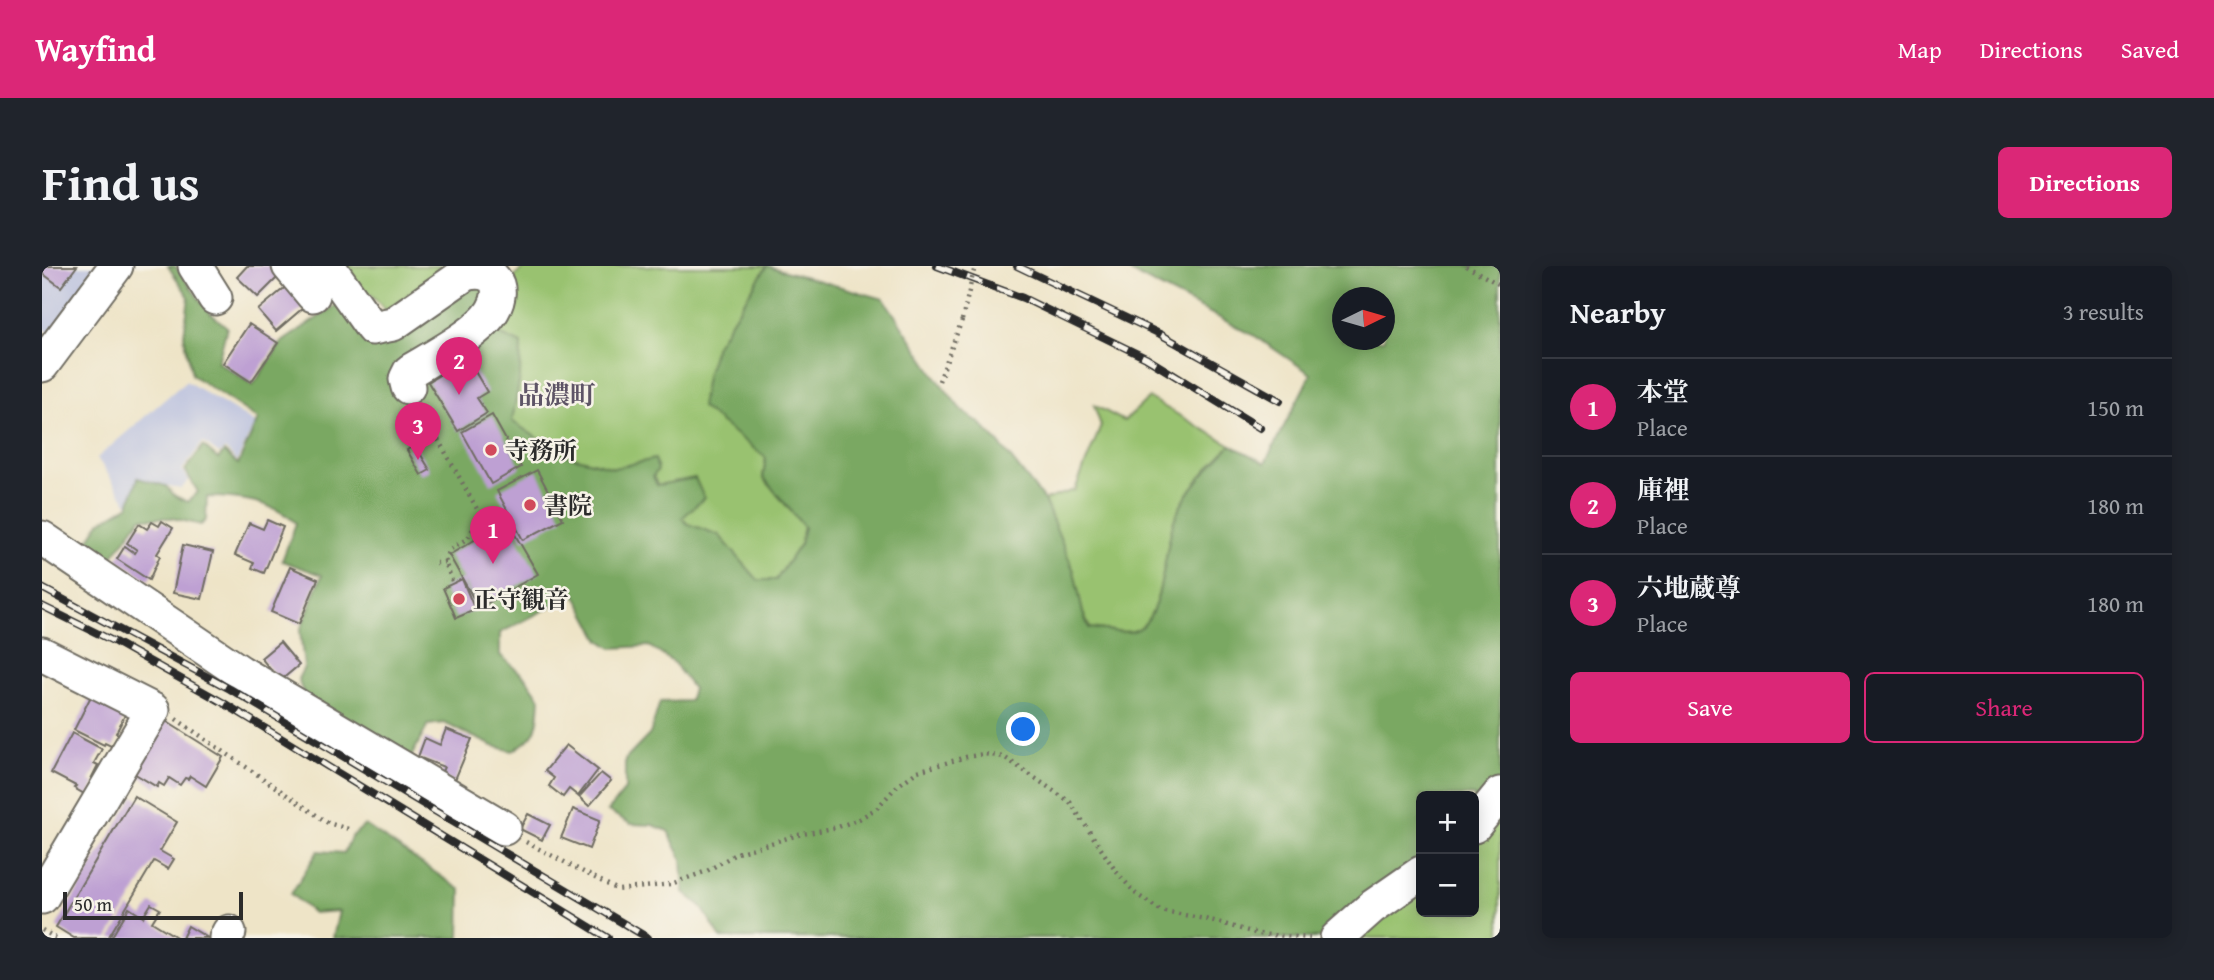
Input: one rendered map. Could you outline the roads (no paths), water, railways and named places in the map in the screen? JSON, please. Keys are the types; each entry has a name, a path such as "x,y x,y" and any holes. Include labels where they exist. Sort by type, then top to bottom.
{"street":[{"path":"42,365 116,266"},
{"path":"195,266 215,298"},
{"path":"289,266 320,280 372,328 393,324 465,274 476,270 486,271 493,277 499,297 484,324 410,371 408,387"},
{"path":"42,538 240,672 504,828"},
{"path":"42,654 153,709 42,897"},
{"path":"1479,819 1500,794"},
{"path":"1337,938 1372,907 1416,876"}],"railway":[{"path":"937,266 1023,298 1146,358 1260,428"},
{"path":"1017,266 1160,334 1280,401"},
{"path":"42,588 230,689 648,938"},
{"path":"42,606 115,642 222,702 608,938"}],"place":[{"name":"庫裡","path":"459,395"},
{"name":"寺務所","path":"491,450"},
{"name":"六地蔵尊","path":"418,460"},
{"name":"書院","path":"530,505"},
{"name":"本堂","path":"493,564"},
{"name":"正守観音","path":"459,599"}],"district":[{"name":"品濃町","path":"557,394"}]}
